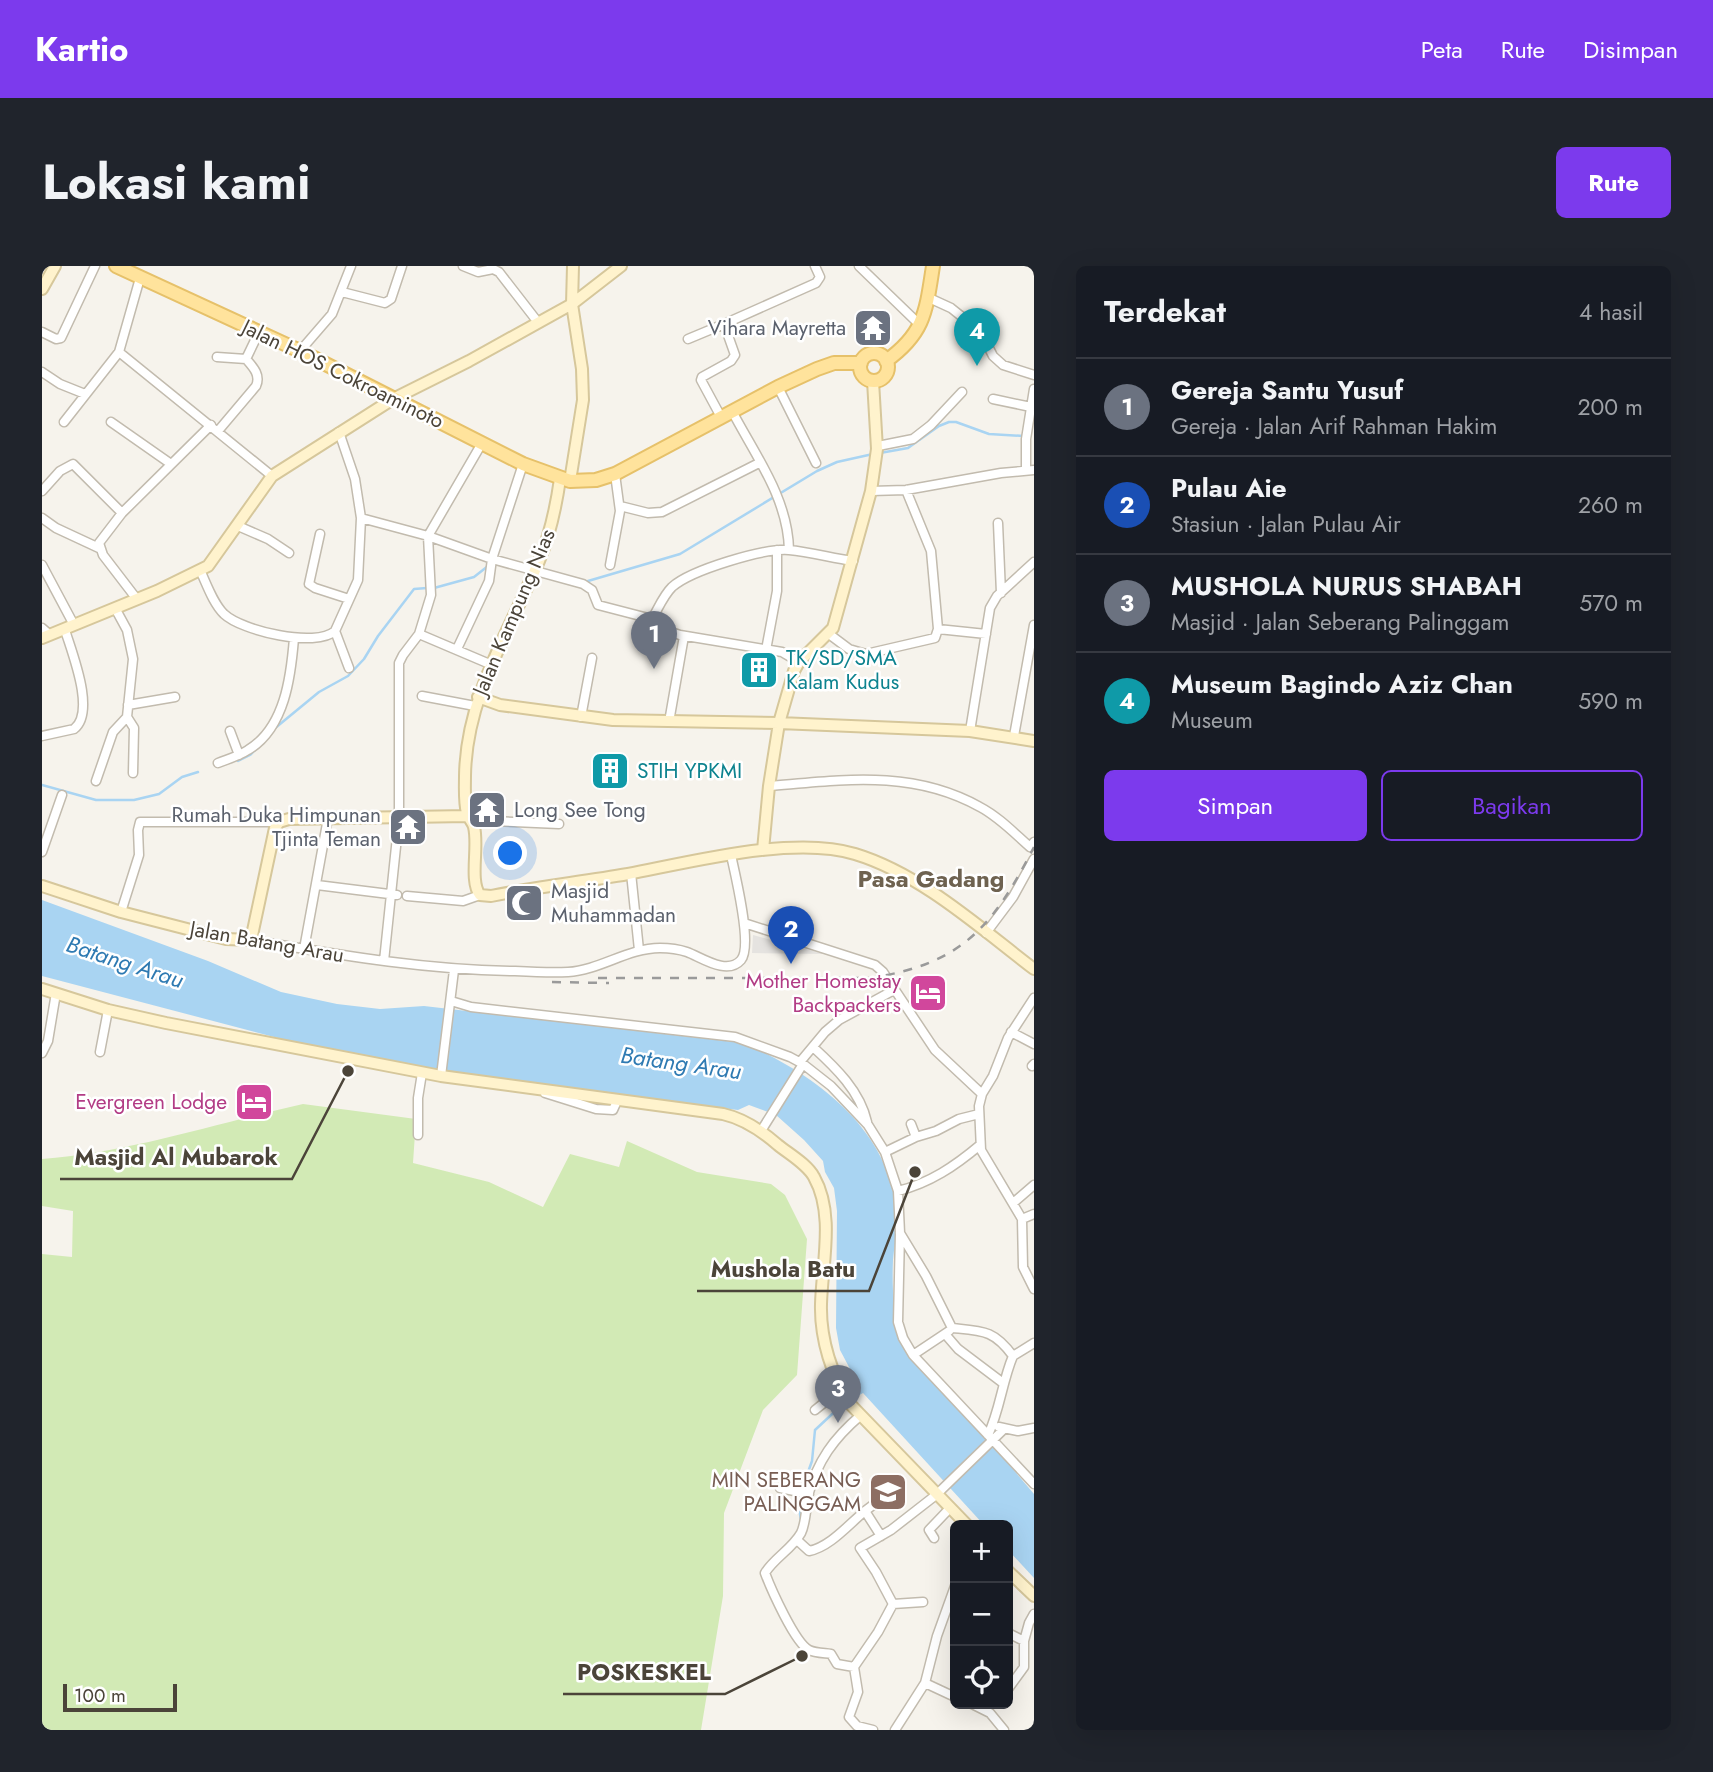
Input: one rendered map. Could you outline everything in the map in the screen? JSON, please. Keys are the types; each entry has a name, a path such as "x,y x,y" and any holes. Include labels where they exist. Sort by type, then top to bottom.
{"main road":[{"name":"Jalan HOS Cokroaminoto","path":"116,266 300,351 523,464 565,480"},
{"path":"886,361 907,345 920,325 933,266"},
{"path":"878,354 886,361 888,370 886,375 873,381 864,377 861,363 868,355 878,354"},
{"path":"565,480 596,480 615,474 778,387 826,365 861,363"}],"street":[{"path":"42,289 55,266"},
{"path":"42,332 56,339 61,338 95,266"},
{"path":"300,351 332,314 351,266"},
{"path":"342,292 385,303 390,299 402,266"},
{"path":"463,266 478,272 494,267 537,321"},
{"name":"Jalan Kampung Nias","path":"480,895 476,886 474,827 469,818 466,762 476,701 534,570 555,515 583,400 582,369 572,304 573,266"},
{"path":"45,634 69,628 200,570 212,562 272,476 393,399 492,349 537,321 572,304 621,266"},
{"path":"688,338 816,283 820,277 815,266"},
{"path":"859,266 920,325"},
{"path":"64,422 118,352 140,278"},
{"path":"928,297 951,308 975,327 984,337 993,356 1003,365 1034,375"},
{"path":"724,324 734,355 730,361 701,380 759,463 776,493 788,525 789,550"},
{"path":"246,359 259,332"},
{"path":"118,352 272,476"},
{"path":"217,357 246,359"},
{"path":"99,548 102,537 122,513 171,464 215,428 257,386 257,375 246,359"},
{"path":"42,372 60,384 85,394"},
{"path":"763,850 779,723 799,662 829,634 853,561 871,491 877,451 873,381"},
{"path":"778,387 816,463"},
{"path":"871,491 906,490 1030,470 1027,434 1034,389"},
{"path":"877,451 913,439 931,425 962,392"},
{"path":"993,399 1031,407"},
{"path":"110,422 171,464"},
{"path":"200,570 212,596 224,614 232,620 263,632 294,638 328,636 335,631 358,580 361,518 355,479 340,432"},
{"path":"384,961 394,895 400,818 399,663 419,634 431,595 428,536 482,443"},
{"path":"620,506 648,513 662,512 759,463"},
{"path":"42,491 60,471 73,464 122,513"},
{"path":"457,649 489,581 492,559 523,464"},
{"path":"610,565 620,506 615,474"},
{"path":"829,634 849,649 866,654 933,640 937,629 930,551 906,490"},
{"path":"42,518 56,528 99,548 136,598"},
{"path":"361,518 588,586 598,605 652,619 668,631 788,654 799,662"},
{"path":"998,523 1001,593"},
{"path":"238,526 268,539 289,553"},
{"path":"320,534 309,584 349,599"},
{"path":"652,619 670,590 682,580 732,561 777,550 789,550 853,561"},
{"path":"766,650 777,591 777,550"},
{"path":"970,731 990,608 1001,593 1034,562"},
{"path":"42,565 69,628 82,690 82,718 74,729 42,736"},
{"path":"115,607 127,630 133,659 127,717 134,728 132,773"},
{"path":"1014,736 1034,625"},
{"path":"937,629 986,634"},
{"path":"335,631 349,668"},
{"path":"419,634 492,665"},
{"path":"669,722 684,636"},
{"path":"218,763 254,746 266,733 289,685 294,638"},
{"path":"580,717 592,658"},
{"path":"422,695 580,717 970,731 1034,741"},
{"path":"128,705 175,697"},
{"path":"96,780 113,732 127,717"},
{"path":"230,732 239,755"},
{"path":"769,786 878,778 912,782 967,800 999,819 1030,847 1034,842"},
{"path":"42,852 62,795"},
{"path":"304,949 328,818"},
{"path":"121,912 139,855 140,822 469,818 559,824"},
{"path":"251,940 275,828 279,822"},
{"path":"407,896 463,901 480,895 491,896 763,850 829,849 868,858 925,889 966,916 1034,969"},
{"path":"731,855 744,923 870,963 883,972 935,1050 982,1094"},
{"path":"986,933 1006,907 1034,859"},
{"path":"1028,870 1034,880"},
{"path":"631,873 639,950"},
{"path":"317,885 394,895"},
{"name":"Jalan Batang Arau","path":"42,886 121,912 226,939 251,940 454,970 567,972 586,969 639,950 677,949 710,963 735,964 743,955 744,923"},
{"path":"441,1075 454,970"},
{"path":"42,989 108,1010 245,1040 422,1073 723,1114 763,1129 812,1173 821,1195 826,1224 821,1307 824,1335 842,1392 851,1405 939,1492 962,1520"},
{"path":"763,1129 801,1065 825,1032 839,1020 894,990"},
{"path":"42,1053 48,1041 56,993"},
{"path":"1034,998 1011,1032 993,1076 982,1094 979,1114 982,1154 1022,1219 1023,1267 1034,1289"},
{"path":"451,1003 735,1037 801,1065 831,1086 868,1125 885,1152 898,1191 898,1322 903,1338 913,1355 1034,1484"},
{"path":"100,1052 108,1010"},
{"path":"1011,1032 1034,1044"},
{"path":"813,1047 850,1086 862,1106 868,1125"},
{"path":"418,1135 418,1098 422,1073"},
{"path":"885,1152 964,1117 979,1114"},
{"path":"911,1124 916,1137"},
{"path":"898,1191 941,1175 980,1145"},
{"path":"1013,1203 1034,1185"},
{"path":"1022,1219 1034,1214"},
{"path":"900,1233 926,1276 958,1349 1003,1383"},
{"path":"913,1355 949,1331 989,1332 1004,1344 1013,1356"},
{"path":"991,1439 1003,1383 1013,1356 1034,1343"},
{"path":"815,1410 842,1392"},
{"path":"854,1667 837,1664 831,1654 809,1650 805,1646 792,1629 765,1574 797,1540 803,1527 803,1492 822,1458 838,1436 861,1415"},
{"path":"994,1423 1004,1429 1018,1432 1034,1428"},
{"path":"892,1604 876,1572 860,1550 862,1546 881,1536 939,1492 1004,1429"},
{"path":"780,1488 803,1492"},
{"path":"797,1540 809,1551 814,1550 831,1540 877,1502"},
{"path":"933,1538 929,1530 950,1508"},
{"path":"865,1511 881,1536"},
{"path":"1013,1575 1034,1596"},
{"path":"892,1604 923,1602"},
{"path":"873,1730 857,1726 849,1717 858,1692 854,1667 878,1632 892,1604"},
{"path":"895,1730 925,1683 937,1636 950,1608"},
{"path":"1013,1682 1024,1667 1024,1641 1028,1623 1034,1614"},
{"path":"1013,1636 1024,1641"},
{"path":"925,1683 950,1695"},
{"path":"982,1709 990,1713 1004,1730"},
{"path":"990,1713 993,1709"}],"green space":[{"path":"303,1104 416,1119 413,1163 489,1182 543,1207 570,1154 619,1167 627,1141 697,1172 771,1184 785,1195 807,1239 797,1375 763,1410 724,1513 723,1596 701,1730 42,1730 42,1254 72,1257 73,1211 42,1206 42,1159 141,1144"}],"shaded area":[{"path":"753,935 825,954 752,953"}],"water":[{"name":"Batang Arau","path":"42,900 208,961 281,992 337,1004 380,1009 424,1006 743,1043 797,1071 823,1089 846,1110 866,1133 882,1158 892,1187 897,1218 893,1278 899,1334 1034,1494 1034,1578 1013,1555 1013,1520 979,1520 863,1393 849,1401 848,1397 857,1391 858,1384 840,1350 836,1328 837,1211 834,1188 825,1172 823,1161 776,1115 749,1105 738,1110 446,1074 386,1064 42,976"}],"waterway":[{"path":"880,453 908,448 949,422 989,434 1024,436"},
{"path":"588,581 680,554 817,471 837,462 873,454"},
{"path":"434,588 474,577 488,566"},
{"path":"274,729 319,692 348,676 364,659 414,589 427,588"},
{"path":"238,761 250,755 261,744"},
{"path":"42,785 96,800 134,800 159,794 182,777 198,772"},
{"path":"801,1521 798,1500 812,1461 815,1430 844,1403"}],"railway":[{"path":"598,978 870,978 902,972 929,963 972,937 1004,899 1034,847"},
{"path":"552,982 609,983"}],"place":[{"name":"Vihara Mayretta","path":"873,328"},
{"name":"Museum Bagindo Aziz Chan","path":"977,366"},
{"name":"Gereja Santu Yusuf","path":"654,669"},
{"name":"TK/SD/SMA Kalam Kudus","path":"759,670"},
{"name":"STIH YPKMI","path":"610,771"},
{"name":"Long See Tong","path":"487,810"},
{"name":"Rumah Duka Himpunan Tjinta Teman","path":"408,827"},
{"name":"Masjid Muhammadan","path":"524,903"},
{"name":"Pulau Aie","path":"791,964"},
{"name":"Mother Homestay Backpackers","path":"928,993"},
{"name":"Masjid Al Mubarok","path":"348,1071"},
{"name":"Evergreen Lodge","path":"254,1102"},
{"name":"Mushola Batu","path":"915,1172"},
{"name":"MUSHOLA NURUS SHABAH","path":"838,1423"},
{"name":"MIN SEBERANG PALINGGAM","path":"888,1492"},
{"name":"POSKESKEL","path":"802,1656"}],"district":[{"name":"Pasa Gadang","path":"931,879"}]}
